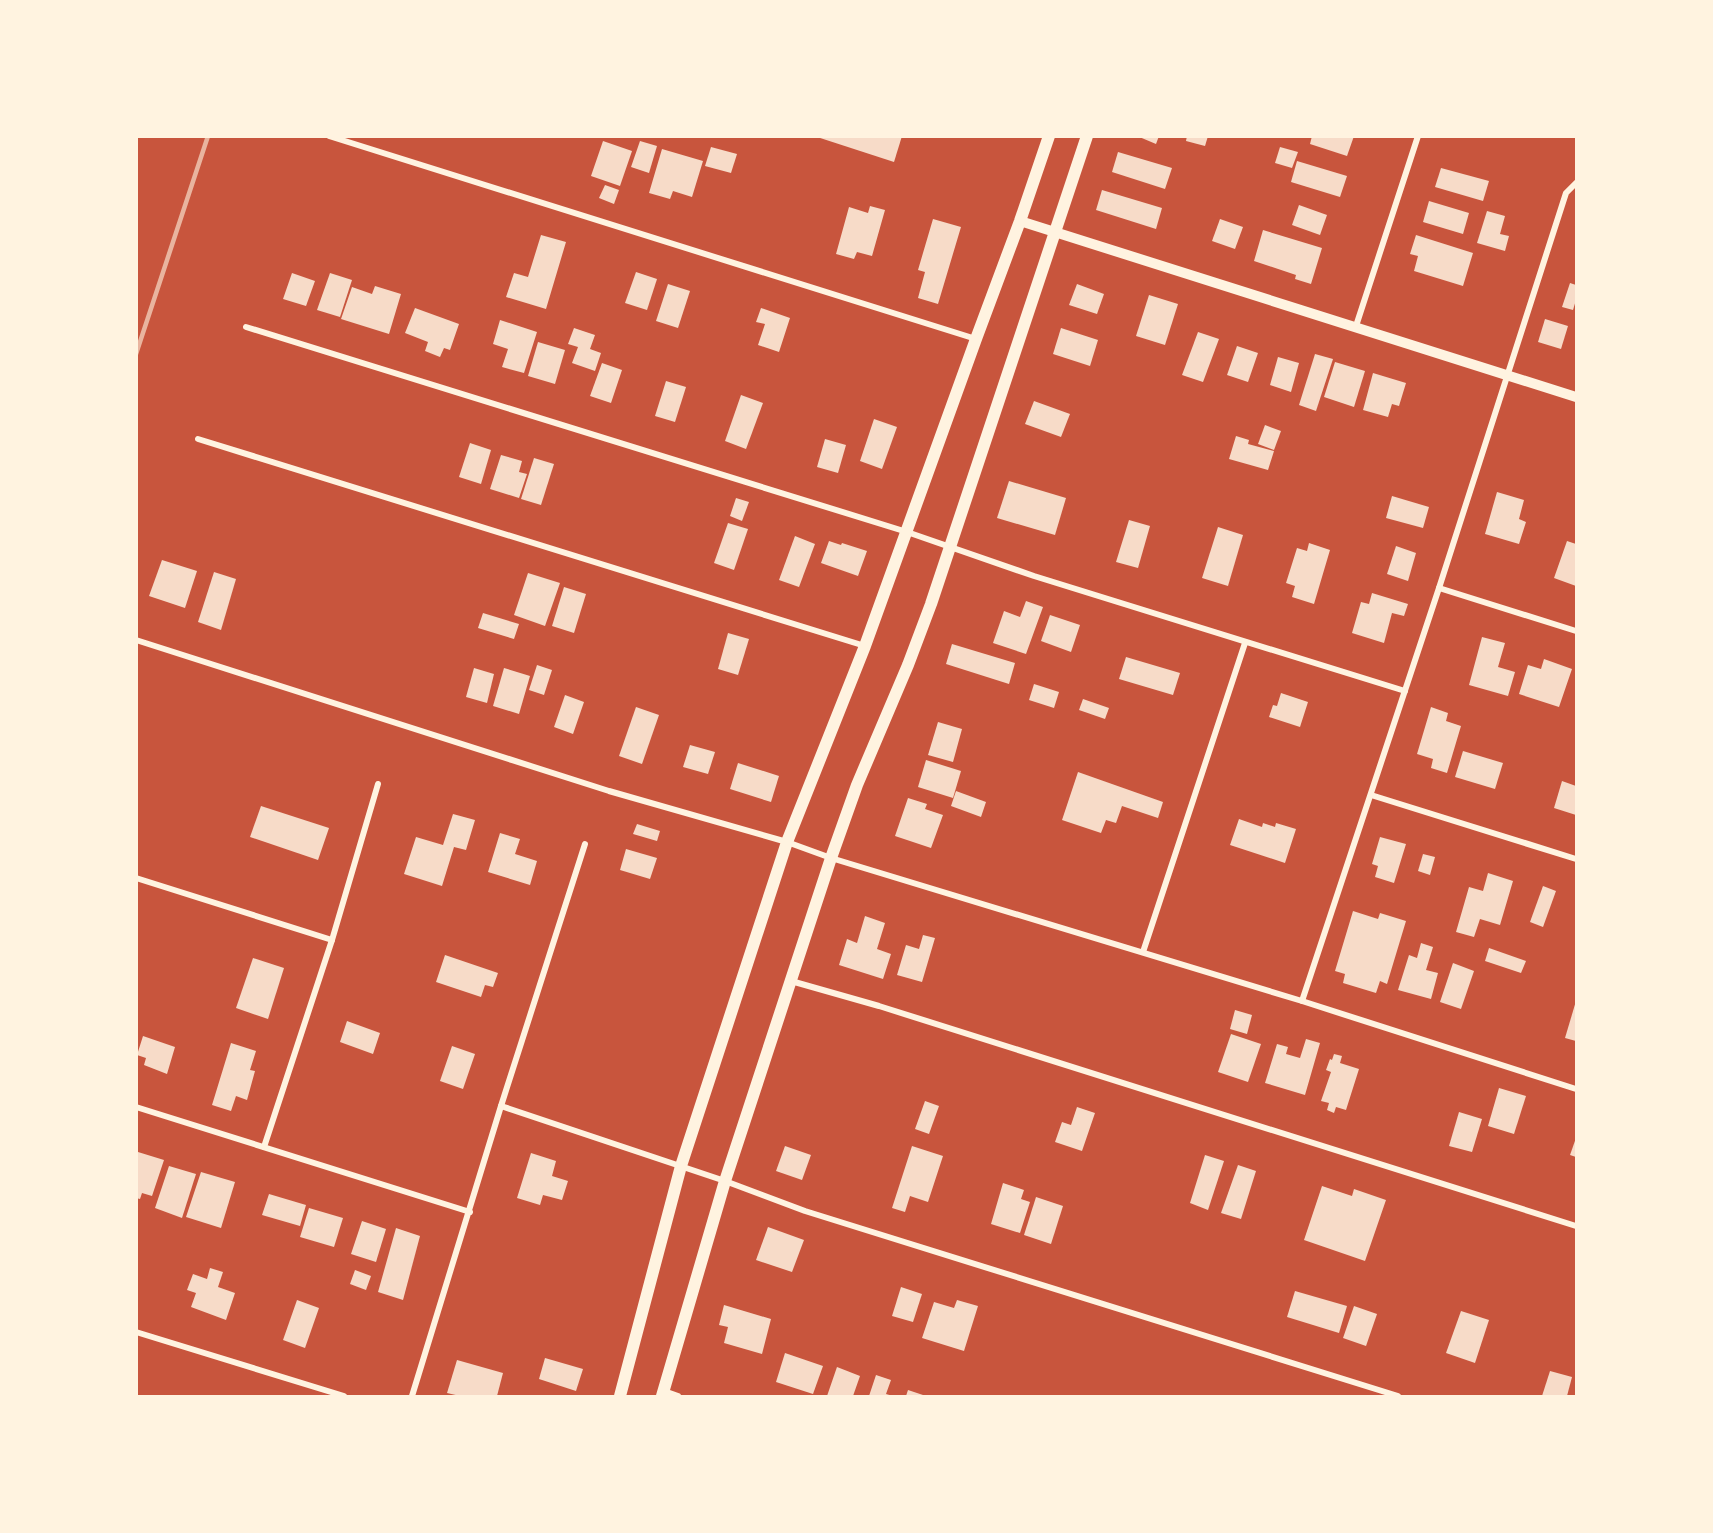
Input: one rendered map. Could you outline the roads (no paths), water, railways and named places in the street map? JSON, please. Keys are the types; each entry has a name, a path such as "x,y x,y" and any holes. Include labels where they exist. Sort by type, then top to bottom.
{"main road":[{"path":"620,1396 681,1166 787,842 865,646 1049,136"},
{"path":"662,1394 725,1181 831,858 857,785 908,665 1088,136"}],"street":[{"path":"329,136 976,339"},
{"path":"1356,326 1418,136"},
{"path":"1302,1001 1440,588 1566,193 1574,185"},
{"path":"1020,221 1576,397"},
{"path":"246,327 907,532 1034,576 1405,691"},
{"path":"198,439 865,646"},
{"path":"1440,588 1576,631"},
{"path":"136,640 609,791 787,842 831,858 1302,1001 1576,1089"},
{"path":"1143,952 1245,643"},
{"path":"264,1147 332,940 378,784"},
{"path":"1371,795 1576,859"},
{"path":"412,1396 501,1106 585,844"},
{"path":"136,878 332,940"},
{"path":"791,980 1576,1226"},
{"path":"501,1106 725,1181 805,1211 1398,1396"},
{"path":"136,1107 470,1212"},
{"path":"136,1332 344,1396"},
{"path":"662,1394 678,1396"}],"railway":[{"path":"136,354 208,136"}]}
